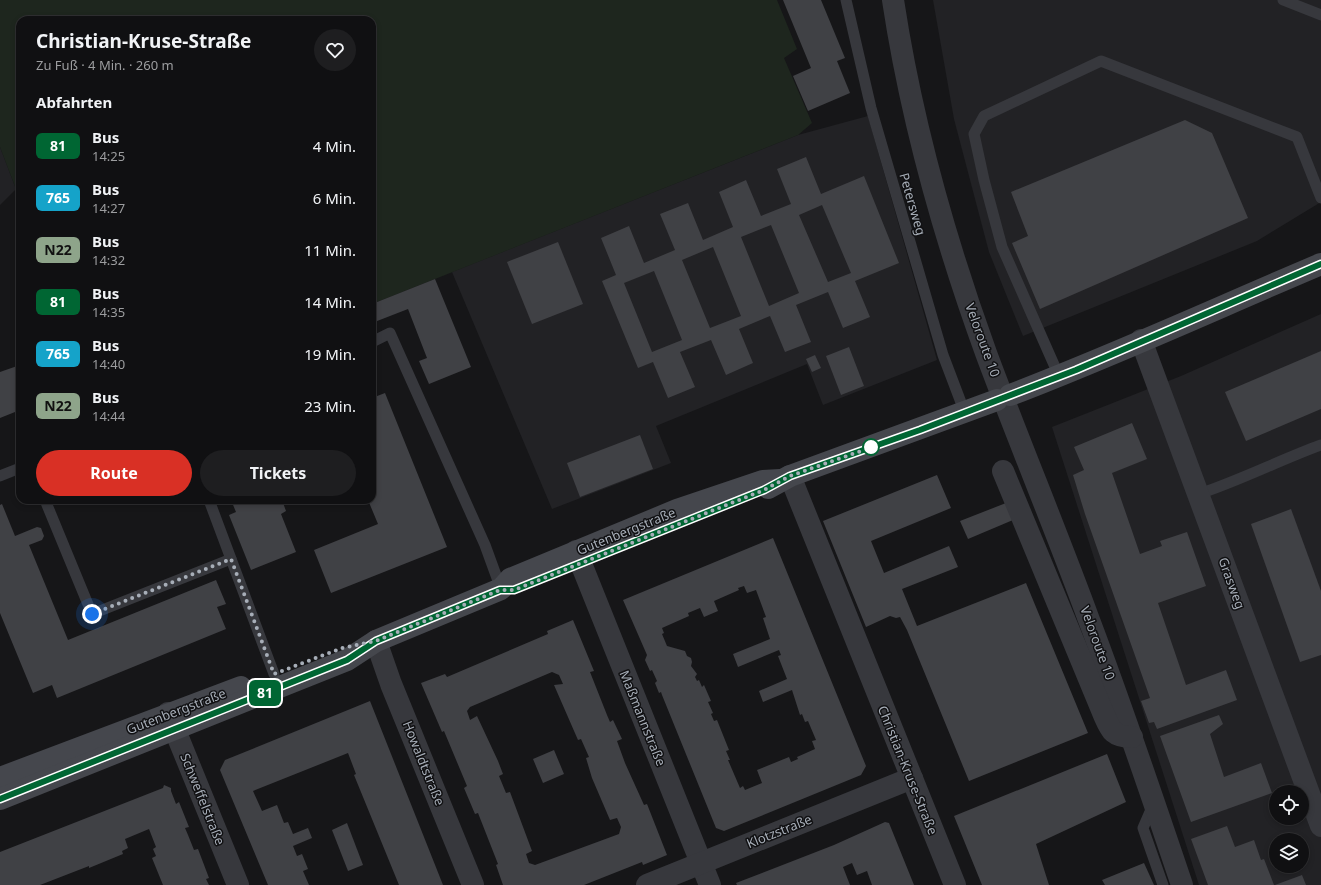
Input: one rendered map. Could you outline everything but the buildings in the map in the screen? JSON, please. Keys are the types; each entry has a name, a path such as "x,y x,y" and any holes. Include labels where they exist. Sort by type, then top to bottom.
{"main road":[{"name":"Gutenbergstraße","path":"0,799 274,674 342,648 376,641 500,590 510,579 578,558 687,506 763,481 785,478 965,413 1060,376 1321,264"},
{"name":"Gutenbergstraße","path":"0,778 347,660 376,641"}],"street":[{"name":"Veloroute 10","path":"893,0 900,43 941,215 986,351 1089,619 1132,737 1182,885"},
{"name":"Grasweg","path":"1141,340 1321,826"},
{"name":"Veloroute 10","path":"1003,471 1104,715 1111,729 1116,735 1122,737 1132,737"},
{"name":"Christian-Kruse-Straße","path":"785,478 912,778 955,885"},
{"name":"Maßmannstraße","path":"578,558 710,885"},
{"name":"Howaldtstraße","path":"376,641 473,885"},
{"name":"Schweffelstraße","path":"171,721 238,885"},
{"name":"Klotzstraße","path":"647,885 912,778"}],"lane":[{"name":"Petersweg","path":"846,0 873,116 943,355 965,413"},
{"path":"1283,0 1321,16"},
{"path":"1060,376 997,233 974,134 984,116 1102,61 1297,138 1321,198"},
{"path":"376,340 390,334 485,545 500,590"},
{"path":"1199,494 1234,482 1321,444"},
{"path":"0,476 16,470"},
{"path":"47,504 92,614 231,559"},
{"path":"210,504 274,674"},
{"path":"1154,803 1143,828 1164,885"}],"shaded area":[{"path":"0,0 777,0 797,49 784,58 812,123 798,135 376,302 376,16 16,16 16,189 0,147"},
{"path":"933,0 1321,0 1321,202 1257,241 1023,336 989,252 954,119"},
{"path":"868,116 937,360 823,405 807,364 656,426 671,463 552,509 452,272 798,135"},
{"path":"0,147 16,189 0,205"},
{"path":"1321,314 1321,885 1199,885 1052,427 1181,376"}],"bus line":[{"name":"81","path":"0,799 347,660 376,641 391,634 500,590 514,590 764,490 780,480 790,476 920,430 1076,370 1141,340 1321,264"}],"route":[{"path":"92,614 231,559 274,674 342,648 376,641 500,590 514,590 764,490 780,480 790,476 878,445 871,447"}]}
